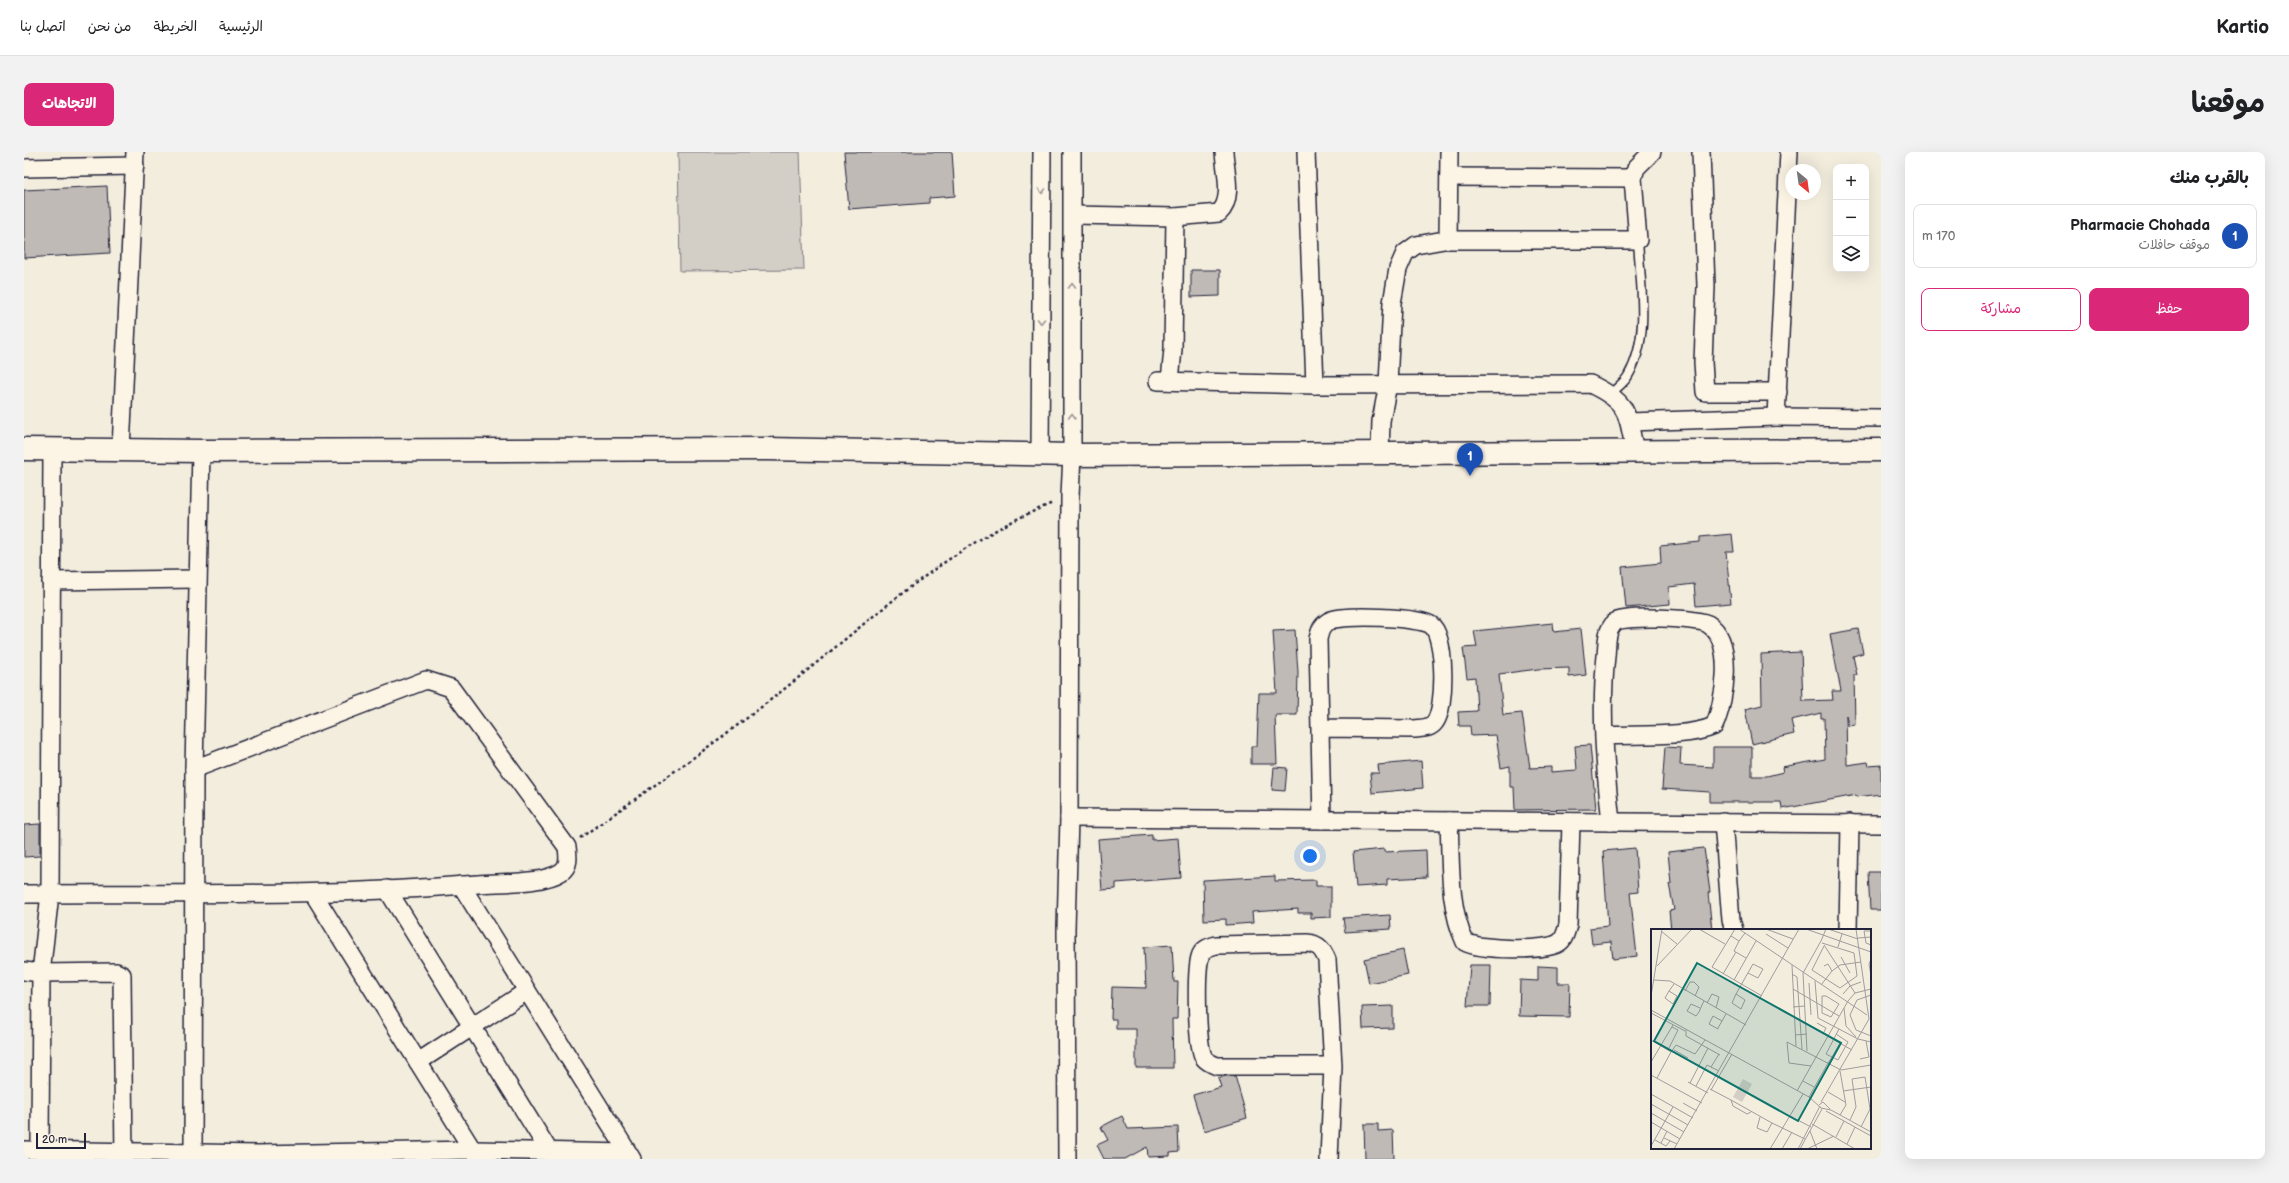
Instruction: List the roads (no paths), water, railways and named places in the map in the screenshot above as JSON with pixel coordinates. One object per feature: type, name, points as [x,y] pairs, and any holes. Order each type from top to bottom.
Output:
[{"type":"highway","points":[[24,449],[201,451],[768,449],[1072,455],[1881,450]]},
{"type":"street","points":[[1040,454],[1042,152]]},
{"type":"street","points":[[1067,1159],[1066,929],[1069,818],[1070,496],[1072,455],[1072,152]]},
{"type":"street","points":[[1073,216],[1212,215],[1224,208],[1227,193],[1224,152]]},
{"type":"street","points":[[1306,152],[1312,359],[1315,385]]},
{"type":"street","points":[[1448,240],[1449,152]]},
{"type":"street","points":[[1380,454],[1381,421],[1388,384],[1392,303],[1398,268],[1405,253],[1416,245],[1448,240],[1638,240],[1633,178],[1636,168],[1652,152]]},
{"type":"street","points":[[1701,152],[1706,286],[1703,362],[1706,392],[1778,392]]},
{"type":"street","points":[[1776,417],[1789,152]]},
{"type":"street","points":[[24,168],[135,159],[121,449]]},
{"type":"street","points":[[1449,177],[1633,178]]},
{"type":"street","points":[[1175,216],[1173,349],[1164,381],[1315,385],[1590,384],[1611,394],[1626,410],[1635,452]]},
{"type":"street","points":[[1629,422],[1776,417],[1881,418]]},
{"type":"street","points":[[52,450],[50,894],[41,973],[32,1150],[124,1155],[258,1157],[476,1154],[630,1156]]},
{"type":"street","points":[[193,1156],[195,893],[194,770],[201,451]]},
{"type":"street","points":[[51,582],[197,580]]},
{"type":"street","points":[[1322,728],[1415,729],[1428,728],[1434,724],[1441,703],[1443,673],[1436,632],[1431,624],[1417,620],[1348,616],[1330,621],[1321,626],[1318,639],[1322,728],[1322,820]]},
{"type":"street","points":[[1604,736],[1678,733],[1705,730],[1714,726],[1722,704],[1726,664],[1721,640],[1715,630],[1707,623],[1635,617],[1616,622],[1609,631],[1602,692],[1604,736],[1611,822]]},
{"type":"street","points":[[24,894],[314,894],[461,885],[549,878],[563,871],[569,860],[567,847],[451,688],[426,680],[194,770]]},
{"type":"street","points":[[1069,818],[1881,824]]},
{"type":"street","points":[[1449,821],[1451,873],[1456,922],[1465,942],[1486,948],[1554,945],[1564,937],[1568,925],[1571,822]]},
{"type":"street","points":[[1723,822],[1731,920],[1734,929]]},
{"type":"street","points":[[1848,929],[1850,823]]},
{"type":"street","points":[[461,885],[630,1156]]},
{"type":"street","points":[[387,889],[552,1155]]},
{"type":"street","points":[[314,894],[476,1154]]},
{"type":"street","points":[[1329,1159],[1333,1066],[1328,968],[1323,950],[1316,944],[1216,945],[1206,948],[1200,956],[1197,1004],[1201,1050],[1208,1062],[1217,1066],[1333,1066]]},
{"type":"street","points":[[24,971],[41,973],[116,972],[122,975],[124,1155]]},
{"type":"street","points":[[418,1062],[527,991]]},
{"type":"lane","points":[[1611,394],[1627,377],[1638,354],[1642,323],[1638,240]]},
{"type":"place","name":"Pharmacie Chohada","points":[[1470,476]]}]
